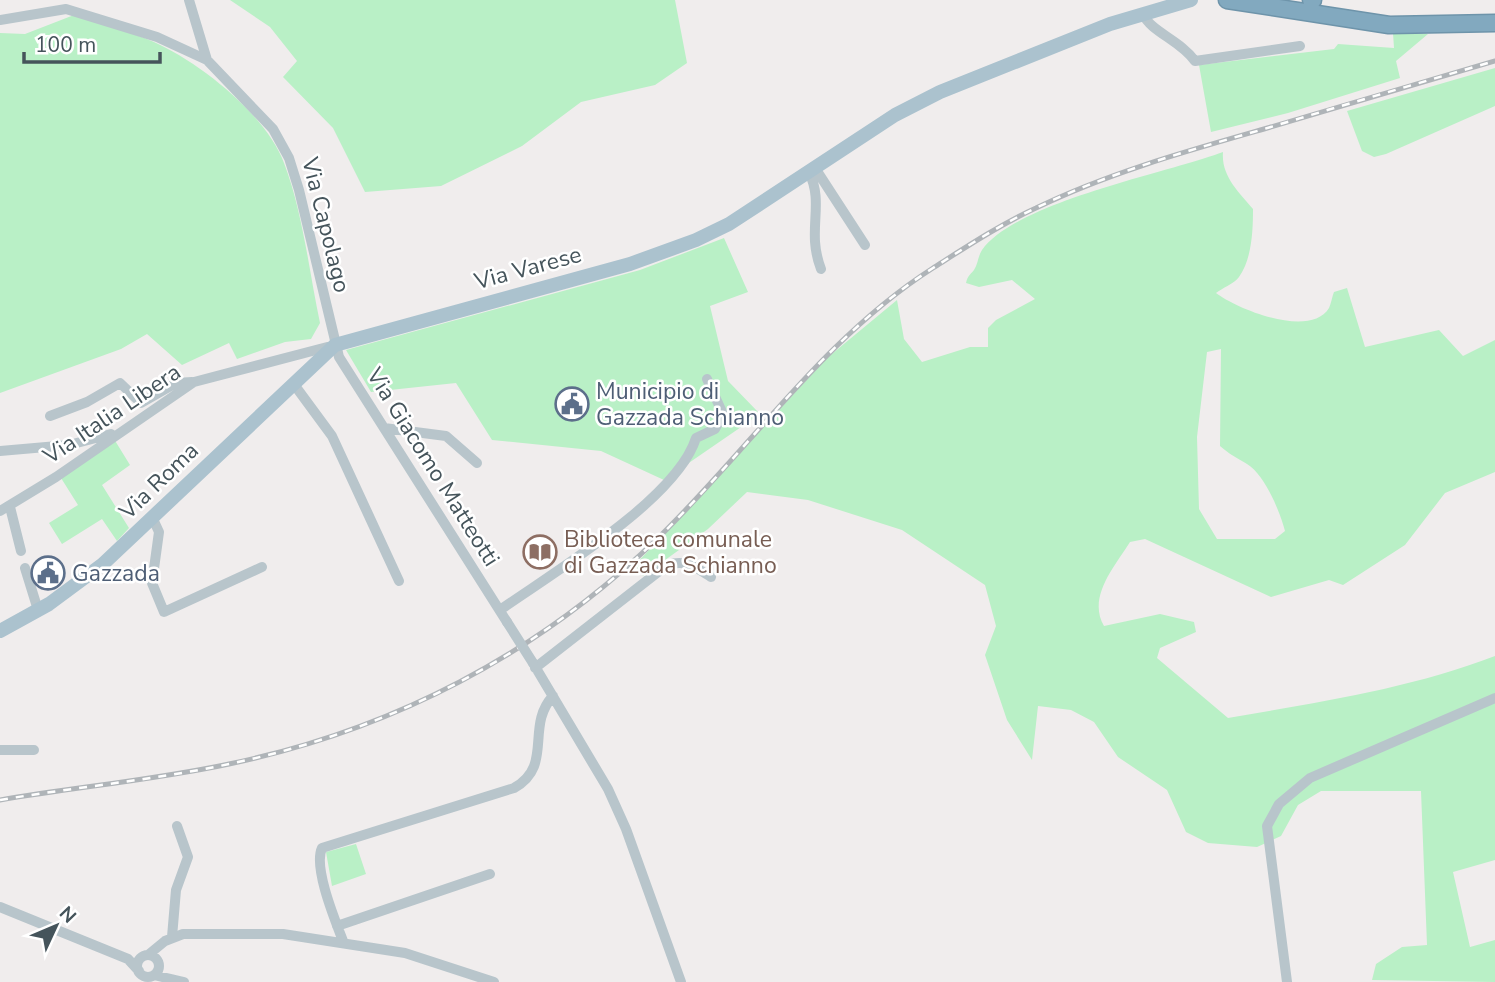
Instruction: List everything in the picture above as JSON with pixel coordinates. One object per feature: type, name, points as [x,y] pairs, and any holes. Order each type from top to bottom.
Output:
[{"type":"highway","points":[[1227,0],[1311,5],[1421,27],[1495,23]]},
{"type":"main road","name":"Via Varese","points":[[335,345],[630,264],[696,240],[729,223],[895,115],[940,92],[1052,46],[1191,0]]},
{"type":"main road","name":"Via Roma","points":[[0,631],[74,587],[153,519],[335,345]]},
{"type":"street","name":"Via Capolago","points":[[189,0],[207,60]]},
{"type":"street","name":"Via Capolago","points":[[0,20],[66,5],[157,37],[207,60],[273,129],[289,158],[335,345]]},
{"type":"street","points":[[1143,14],[1147,23],[1176,40],[1195,61],[1300,46]]},
{"type":"street","points":[[812,170],[865,245]]},
{"type":"street","points":[[812,170],[816,188],[812,236],[821,269]]},
{"type":"street","name":"Via Italia Libera","points":[[5,509],[194,382],[335,345]]},
{"type":"street","name":"Via Giacomo Matteotti","points":[[335,345],[339,357],[500,610],[608,789],[626,829],[681,982]]},
{"type":"street","points":[[500,610],[653,498],[682,468],[691,455],[696,438],[715,429],[723,414],[707,379]]},
{"type":"street","points":[[50,416],[87,402],[120,383],[141,403],[176,383],[194,382]]},
{"type":"street","points":[[293,383],[332,436],[398,581]]},
{"type":"street","points":[[384,428],[446,436],[477,463]]},
{"type":"street","points":[[0,452],[69,445],[117,433]]},
{"type":"street","points":[[5,509],[21,551]]},
{"type":"street","points":[[153,519],[159,532],[152,583],[164,612],[262,567]]},
{"type":"street","points":[[534,666],[667,565],[680,561],[711,577]]},
{"type":"street","points":[[25,568],[38,610]]},
{"type":"street","points":[[343,941],[318,856],[322,848],[526,782],[536,763],[542,708],[553,696]]},
{"type":"street","points":[[1287,982],[1267,826],[1279,804],[1310,778],[1495,698]]},
{"type":"street","points":[[0,750],[34,750]]},
{"type":"street","points":[[128,959],[144,976],[168,939],[176,890],[188,857],[177,826]]},
{"type":"street","points":[[337,926],[490,874]]},
{"type":"street","points":[[0,907],[128,959],[152,962],[170,977],[184,982]]},
{"type":"street","points":[[168,939],[183,934],[283,934],[343,941],[405,953],[494,982]]},
{"type":"street","points":[[139,971],[152,962]]},
{"type":"green space","points":[[230,0],[675,0],[687,63],[655,85],[581,102],[522,146],[441,186],[365,192],[333,128],[283,77],[297,61],[270,27]]},
{"type":"green space","points":[[74,15],[135,34],[172,51],[230,92],[263,127],[284,163],[301,222],[320,323],[311,339],[285,342],[237,359],[229,343],[182,365],[147,334],[121,349],[0,393],[0,33],[25,34]]},
{"type":"green space","points":[[1393,33],[1428,34],[1396,61],[1400,78],[1288,113],[1211,132],[1199,65],[1334,49],[1338,44],[1394,48]]},
{"type":"green space","points":[[1495,68],[1495,106],[1386,154],[1374,157],[1362,151],[1347,111]]},
{"type":"green space","points":[[1223,152],[1228,176],[1253,209],[1247,262],[1237,279],[1216,293],[1226,300],[1273,318],[1306,321],[1320,317],[1329,308],[1334,292],[1347,288],[1365,347],[1439,330],[1463,356],[1495,340],[1495,472],[1445,493],[1405,545],[1343,585],[1329,580],[1271,597],[1145,539],[1130,542],[1105,582],[1099,604],[1100,615],[1104,626],[1160,614],[1194,622],[1196,632],[1160,648],[1157,658],[1228,718],[1397,686],[1495,656],[1495,860],[1453,872],[1470,947],[1495,940],[1495,982],[1372,980],[1376,964],[1402,947],[1427,945],[1421,791],[1321,791],[1298,805],[1281,836],[1257,847],[1208,843],[1186,832],[1167,790],[1118,757],[1094,722],[1071,710],[1038,706],[1032,760],[1007,720],[985,655],[996,626],[985,585],[902,530],[808,500],[747,492],[708,529],[643,576],[635,565],[827,358],[897,300],[904,339],[922,362],[970,347],[988,347],[988,328],[996,320],[1035,299],[1012,280],[979,287],[966,283],[982,250],[1000,233],[1026,217],[1058,203]],"holes":[[[1221,349],[1220,446],[1254,469],[1266,485],[1285,531],[1275,539],[1217,539],[1199,509],[1197,437],[1207,352]]]},
{"type":"green space","points":[[724,238],[748,292],[710,306],[728,381],[760,414],[664,480],[601,451],[492,440],[456,383],[371,392],[346,350],[640,270]]},
{"type":"green space","points":[[114,439],[130,465],[102,485],[129,528],[117,541],[102,519],[62,544],[49,523],[78,505],[61,478]]},
{"type":"green space","points":[[356,844],[366,874],[332,886],[326,852]]},
{"type":"railway","points":[[0,800],[201,770],[289,749],[348,731],[460,682],[563,618],[611,580],[657,539],[821,361],[856,328],[893,296],[984,236],[1063,195],[1119,173],[1495,61]]},
{"type":"place","name":"Municipio di Gazzada Schianno","points":[[572,404]]},
{"type":"place","name":"Biblioteca comunale di Gazzada Schianno","points":[[540,552]]},
{"type":"place","name":"Gazzada","points":[[48,573]]}]
